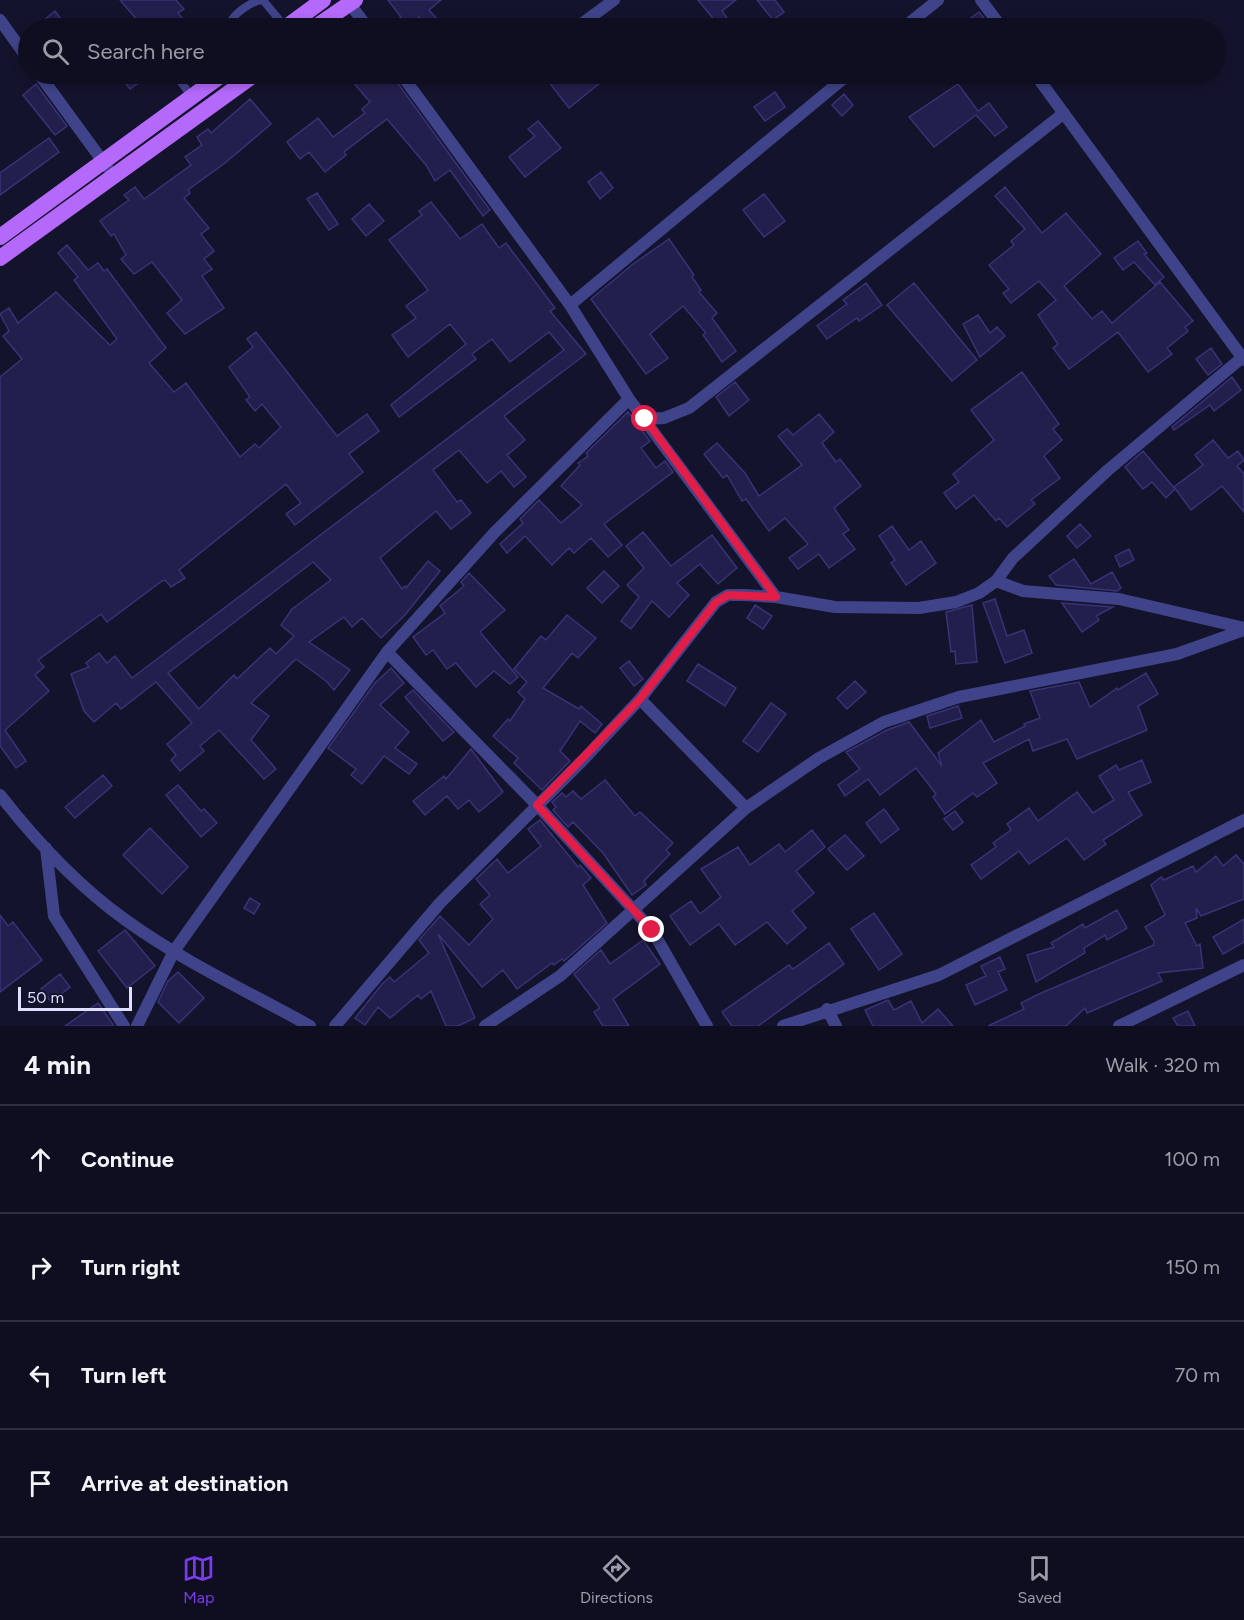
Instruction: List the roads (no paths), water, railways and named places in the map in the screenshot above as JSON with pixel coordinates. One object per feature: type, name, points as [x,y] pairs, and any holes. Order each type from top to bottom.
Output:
[{"type":"main road","points":[[299,18],[323,0]]},
{"type":"main road","points":[[329,18],[352,2]]},
{"type":"main road","points":[[0,237],[209,84]]},
{"type":"main road","points":[[0,258],[241,84]]},
{"type":"street","points":[[590,18],[614,0]]},
{"type":"street","points":[[916,18],[938,0]]},
{"type":"street","points":[[981,0],[994,18]]},
{"type":"street","points":[[352,2],[362,18]]},
{"type":"street","points":[[0,20],[18,45]]},
{"type":"street","points":[[46,84],[114,177]]},
{"type":"street","points":[[408,84],[570,305],[629,399],[776,597]]},
{"type":"street","points":[[570,305],[837,84]]},
{"type":"street","points":[[335,1026],[440,903],[640,699],[716,602],[728,595],[776,597],[835,607],[919,608],[956,602],[979,593],[996,581],[1013,558],[1092,485],[1243,358],[1042,84]]},
{"type":"street","points":[[645,419],[664,418],[689,408],[1064,113]]},
{"type":"street","points":[[137,1026],[174,951],[387,652],[495,532],[629,399]]},
{"type":"street","points":[[996,581],[1023,591],[1145,604],[1172,614],[1244,629]]},
{"type":"street","points":[[485,1026],[560,976],[746,808],[819,758],[884,722],[959,698],[1177,654],[1244,629]]},
{"type":"street","points":[[387,652],[537,805],[652,930],[706,1026]]},
{"type":"street","points":[[640,699],[746,808]]},
{"type":"street","points":[[0,795],[46,848],[89,891],[127,921],[174,951],[310,1026]]},
{"type":"street","points":[[783,1026],[827,1009],[939,975],[1244,820]]},
{"type":"street","points":[[46,848],[54,916],[124,1026]]},
{"type":"street","points":[[1119,1026],[1244,965]]},
{"type":"street","points":[[827,1009],[836,1026]]},
{"type":"lane","points":[[232,18],[255,1],[263,0],[277,18]]},
{"type":"lane","points":[[182,84],[192,97]]}]
